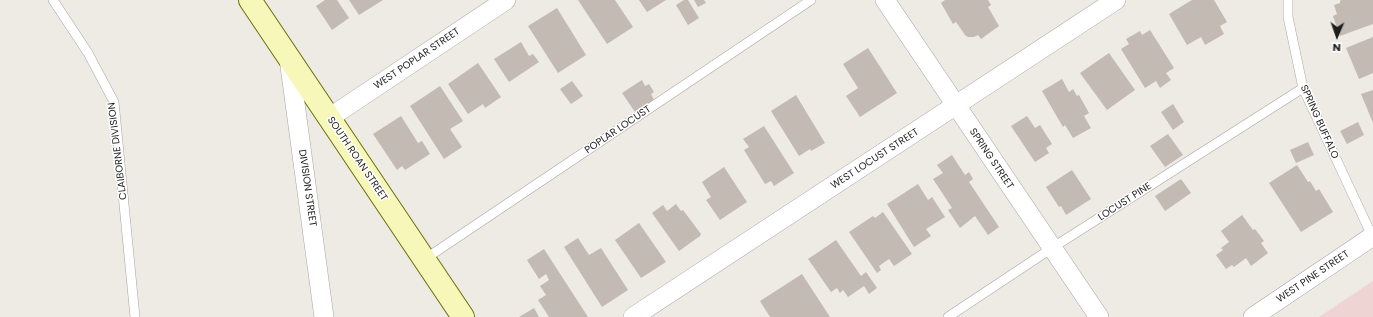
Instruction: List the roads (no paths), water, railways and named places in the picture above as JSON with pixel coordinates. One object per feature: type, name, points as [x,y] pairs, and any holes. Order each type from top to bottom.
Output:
[{"type":"main road","name":"SOUTH ROAN STREET","points":[[250,0],[463,317]]},
{"type":"street","name":"WEST POPLAR STREET","points":[[329,118],[506,0]]},
{"type":"street","name":"SPRING STREET","points":[[885,0],[955,106],[1099,317]]},
{"type":"street","name":"WEST LOCUST STREET","points":[[633,317],[1116,0]]},
{"type":"street","name":"DIVISION STREET","points":[[289,59],[324,317]]},
{"type":"street","name":"WEST PINE STREET","points":[[1253,317],[1373,237]]},
{"type":"lane","name":"CLAIBORNE DIVISION","points":[[53,0],[88,53],[114,102],[135,317]]},
{"type":"lane","name":"POPLAR LOCUST","points":[[425,259],[810,0]]},
{"type":"lane","name":"SPRING BUFFALO","points":[[1288,0],[1288,17],[1303,88],[1373,237]]},
{"type":"lane","name":"LOCUST PINE","points":[[948,317],[1052,248],[1303,88]]}]
